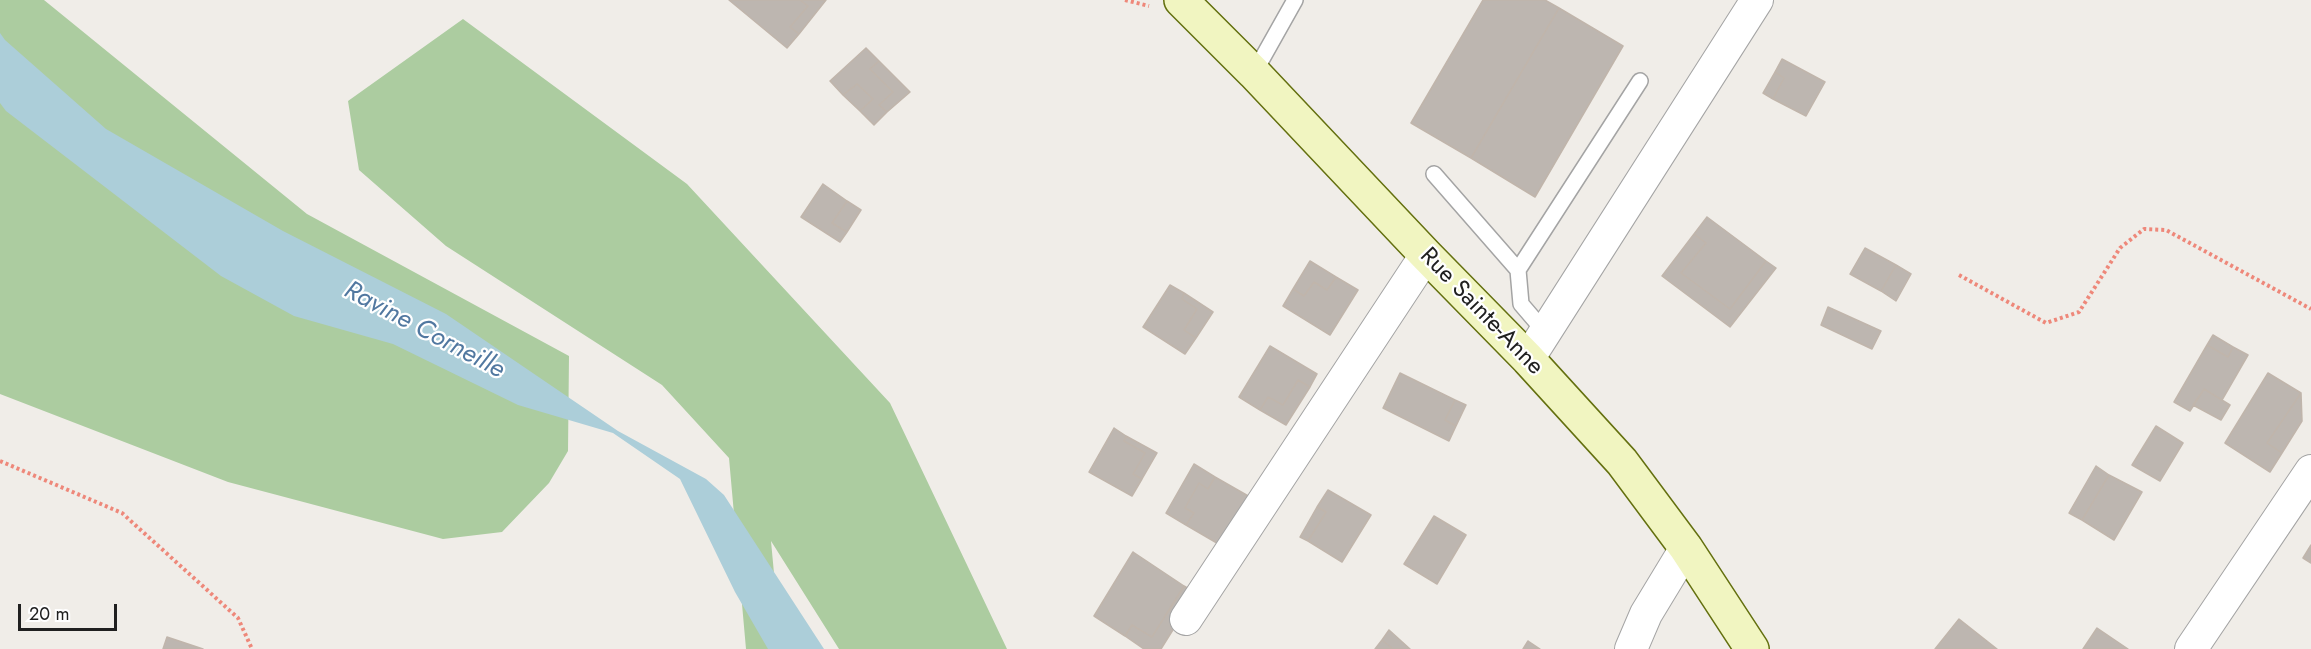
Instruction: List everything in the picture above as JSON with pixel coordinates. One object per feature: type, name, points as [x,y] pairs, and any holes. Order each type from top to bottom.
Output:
[{"type":"main road","name":"Rue Sainte-Anne","points":[[1180,0],[1254,73],[1528,359],[1622,462],[1686,548],[1752,649]]},
{"type":"street","points":[[1528,359],[1757,0]]},
{"type":"street","points":[[1186,619],[1426,255]]},
{"type":"street","points":[[2196,648],[2311,471]]},
{"type":"street","points":[[1631,649],[1646,614],[1686,548]]},
{"type":"lane","points":[[1254,73],[1295,0]]},
{"type":"lane","points":[[1518,270],[1640,81]]},
{"type":"lane","points":[[1434,174],[1518,270],[1521,304],[1545,332]]},
{"type":"path","points":[[1959,275],[2046,323],[2079,312],[2120,248],[2144,229],[2166,230],[2311,309]]},
{"type":"path","points":[[0,460],[122,513],[238,618],[252,649]]},
{"type":"green space","points":[[0,0],[44,0],[307,214],[569,356],[568,451],[549,483],[502,532],[443,539],[228,482],[0,394]]},
{"type":"green space","points":[[463,19],[687,184],[890,403],[1007,649],[839,649],[771,541],[781,649],[746,649],[729,458],[662,385],[446,246],[359,170],[348,101]]},
{"type":"water","name":"Ravine Corneille","points":[[0,33],[5,40],[106,129],[283,231],[446,314],[618,431],[706,479],[724,495],[824,649],[768,649],[735,592],[680,479],[613,433],[518,405],[393,344],[294,316],[221,276],[6,111],[0,103]]},
{"type":"building","points":[[729,0],[800,0],[808,6],[790,27],[799,34],[787,48]]},
{"type":"building","points":[[800,0],[826,0],[799,34],[790,27],[808,6]]},
{"type":"building","points":[[1483,0],[1545,0],[1559,8],[1471,158],[1411,123]]},
{"type":"building","points":[[1559,8],[1623,46],[1535,197],[1471,158]]},
{"type":"building","points":[[866,48],[879,61],[870,69],[893,92],[879,105],[887,112],[874,125],[860,111],[873,99],[857,84],[843,95],[830,81]]},
{"type":"building","points":[[1782,59],[1825,82],[1806,116],[1773,99],[1784,78],[1775,72]]},
{"type":"building","points":[[879,61],[910,92],[887,112],[879,105],[893,92],[870,69]]},
{"type":"building","points":[[1775,72],[1784,78],[1773,99],[1763,93]]},
{"type":"building","points":[[857,84],[873,99],[860,111],[843,95]]},
{"type":"building","points":[[823,184],[847,201],[832,223],[847,232],[840,242],[801,217]]},
{"type":"building","points":[[847,201],[861,210],[847,232],[832,223]]},
{"type":"building","points":[[1707,217],[1766,261],[1730,309],[1681,273],[1706,243],[1694,234]]},
{"type":"building","points":[[1694,234],[1706,243],[1681,273],[1730,309],[1766,261],[1776,268],[1730,327],[1662,276]]},
{"type":"building","points":[[1865,248],[1896,265],[1881,291],[1850,274]]},
{"type":"building","points":[[1310,261],[1336,277],[1327,290],[1314,282],[1304,296],[1293,289]]},
{"type":"building","points":[[1896,265],[1911,274],[1896,301],[1881,291]]},
{"type":"building","points":[[1336,277],[1358,290],[1330,335],[1283,306],[1293,289],[1304,296],[1314,282],[1327,290]]},
{"type":"building","points":[[1170,285],[1184,293],[1182,299],[1197,309],[1184,330],[1196,338],[1185,354],[1143,327]]},
{"type":"building","points":[[1184,293],[1213,312],[1196,338],[1184,330],[1197,309],[1182,299]]},
{"type":"building","points":[[1828,307],[1881,331],[1872,349],[1821,325]]},
{"type":"building","points":[[2213,335],[2233,347],[2228,357],[2207,345]]},
{"type":"building","points":[[2207,345],[2228,357],[2233,347],[2248,355],[2222,400],[2204,389],[2190,411],[2174,402]]},
{"type":"building","points":[[1270,346],[1317,374],[1310,387],[1298,380],[1283,405],[1268,397],[1260,410],[1239,397]]},
{"type":"building","points":[[1400,373],[1455,400],[1445,420],[1456,426],[1449,441],[1383,408]]},
{"type":"building","points":[[2268,373],[2301,393],[2267,443],[2282,453],[2270,472],[2225,443]]},
{"type":"building","points":[[1298,380],[1310,387],[1286,425],[1260,410],[1268,397],[1283,405]]},
{"type":"building","points":[[2204,389],[2230,405],[2221,420],[2193,405]]},
{"type":"building","points":[[2301,393],[2302,421],[2282,453],[2267,443]]},
{"type":"building","points":[[1455,400],[1466,405],[1456,426],[1445,420]]},
{"type":"building","points":[[2156,426],[2183,443],[2160,481],[2132,465]]},
{"type":"building","points":[[1114,428],[1126,436],[1124,441],[1145,453],[1133,474],[1142,479],[1132,496],[1089,472]]},
{"type":"building","points":[[1126,436],[1157,453],[1142,479],[1133,474],[1145,453],[1124,441]]},
{"type":"building","points":[[1194,464],[1215,477],[1208,489],[1199,483],[1185,508],[1194,513],[1186,525],[1166,513]]},
{"type":"building","points":[[2096,466],[2109,475],[2082,520],[2069,513]]},
{"type":"building","points":[[2109,475],[2142,492],[2114,540],[2082,520]]},
{"type":"building","points":[[1215,477],[1250,497],[1222,546],[1186,525],[1194,513],[1185,508],[1199,483],[1208,489]]},
{"type":"building","points":[[1328,490],[1371,515],[1342,562],[1308,541],[1326,512],[1317,507]]},
{"type":"building","points":[[1317,507],[1326,512],[1308,541],[1300,537]]},
{"type":"building","points":[[1434,516],[1466,535],[1437,584],[1404,564]]},
{"type":"building","points":[[2311,545],[2311,563],[2303,558]]},
{"type":"building","points":[[1133,552],[1184,586],[1152,637],[1132,625],[1125,636],[1094,616]]},
{"type":"building","points":[[1184,586],[1196,593],[1161,649],[1144,649],[1125,636],[1132,625],[1152,637]]},
{"type":"building","points":[[1959,619],[1997,649],[1935,649]]},
{"type":"building","points":[[2097,628],[2128,649],[2083,649]]},
{"type":"building","points":[[1389,630],[1410,649],[1393,649],[1382,640]]},
{"type":"building","points":[[167,637],[203,649],[163,649]]},
{"type":"building","points":[[1382,640],[1393,649],[1375,649]]},
{"type":"building","points":[[1528,641],[1540,649],[1523,649]]}]
